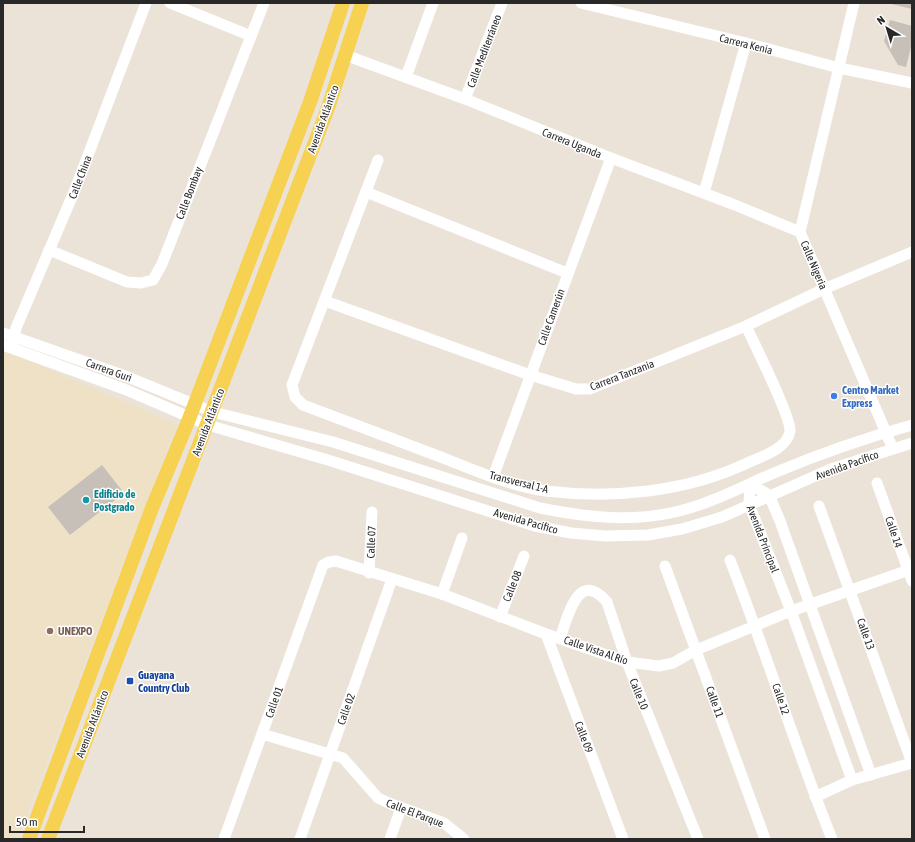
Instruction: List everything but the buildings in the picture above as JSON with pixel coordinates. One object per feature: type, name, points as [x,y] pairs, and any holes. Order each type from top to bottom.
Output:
[{"type":"main road","name":"Avenida Atlántico","points":[[29,839],[152,508],[190,419],[310,102],[343,3]]},
{"type":"main road","name":"Avenida Atlántico","points":[[48,839],[153,560],[208,425],[328,108],[362,3]]},
{"type":"street","name":"Calle China","points":[[7,347],[14,337],[16,328],[74,192],[146,3]]},
{"type":"street","points":[[170,3],[251,36]]},
{"type":"street","name":"Calle Bombay","points":[[49,250],[127,282],[141,283],[153,280],[162,264],[264,3]]},
{"type":"street","points":[[406,77],[433,3]]},
{"type":"street","name":"Calle Mediterráneo","points":[[465,99],[502,3]]},
{"type":"street","name":"Carrera Kenia","points":[[581,3],[611,7],[839,68],[912,83]]},
{"type":"street","name":"Calle Nigeria","points":[[854,3],[800,232],[893,449]]},
{"type":"street","points":[[704,193],[746,43]]},
{"type":"street","name":"Carrera Uganda","points":[[345,55],[465,99],[800,232]]},
{"type":"street","name":"Calle Camerún","points":[[493,477],[567,273],[611,158]]},
{"type":"street","points":[[325,300],[378,160]]},
{"type":"street","points":[[366,192],[567,273]]},
{"type":"street","name":"Carrera Tanzania","points":[[325,300],[530,375],[576,389],[590,389],[746,326],[824,289],[912,252]]},
{"type":"street","name":"Transversal 1-A","points":[[325,300],[292,385],[294,397],[303,406],[493,477],[545,490],[601,493],[657,490],[727,472],[777,449],[790,431],[786,414],[746,326]]},
{"type":"street","name":"Carrera Guri","points":[[3,333],[128,377],[213,412]]},
{"type":"street","name":"Carrera Guri","points":[[7,347],[124,389],[190,419],[208,425]]},
{"type":"street","name":"Avenida Pacífico","points":[[213,412],[333,442],[540,508],[574,515],[606,518],[646,517],[678,512],[716,500],[825,452],[912,425]]},
{"type":"street","name":"Avenida Pacífico","points":[[208,425],[375,475],[535,526],[571,533],[598,536],[648,535],[682,529],[722,517],[831,469],[912,443]]},
{"type":"street","points":[[375,475],[376,456]]},
{"type":"street","name":"Calle 14","points":[[877,482],[910,569],[912,581]]},
{"type":"street","name":"Avenida Principal","points":[[852,780],[791,611],[749,504],[750,484],[769,495],[811,605],[871,775]]},
{"type":"street","name":"Calle 13","points":[[819,506],[912,763]]},
{"type":"street","name":"Calle 07","points":[[369,573],[372,512]]},
{"type":"street","points":[[442,594],[462,538]]},
{"type":"street","name":"Calle 08","points":[[500,617],[524,556]]},
{"type":"street","name":"Calle 12","points":[[730,560],[756,627],[815,797],[832,839]]},
{"type":"street","name":"Calle Vista Al Río","points":[[323,566],[330,562],[336,561],[369,573],[442,594],[546,634],[626,662],[659,666],[673,663],[696,650],[756,627],[791,611],[910,569]]},
{"type":"street","name":"Calle 01","points":[[224,839],[323,566]]},
{"type":"street","name":"Calle 11","points":[[665,566],[765,839]]},
{"type":"street","name":"Calle 02","points":[[300,839],[392,579]]},
{"type":"street","name":"Calle 10","points":[[560,638],[575,598],[581,592],[591,590],[601,595],[607,602],[626,662],[698,839]]},
{"type":"street","name":"Calle 09","points":[[546,634],[623,839]]},
{"type":"street","name":"Calle El Parque","points":[[262,734],[330,756],[343,758],[378,798],[401,808],[444,823],[464,839]]},
{"type":"street","points":[[815,797],[852,780],[912,763]]},
{"type":"street","points":[[390,839],[401,808]]},
{"type":"shaded area","name":"UNEXPO","points":[[3,350],[177,424],[17,839],[3,839]]},
{"type":"place","name":"Centro Market Express","points":[[834,396]]},
{"type":"place","name":"Edificio de Postgrado","points":[[86,500]]},
{"type":"place","name":"UNEXPO","points":[[50,631]]},
{"type":"place","name":"Guayana Country Club","points":[[130,681]]}]
